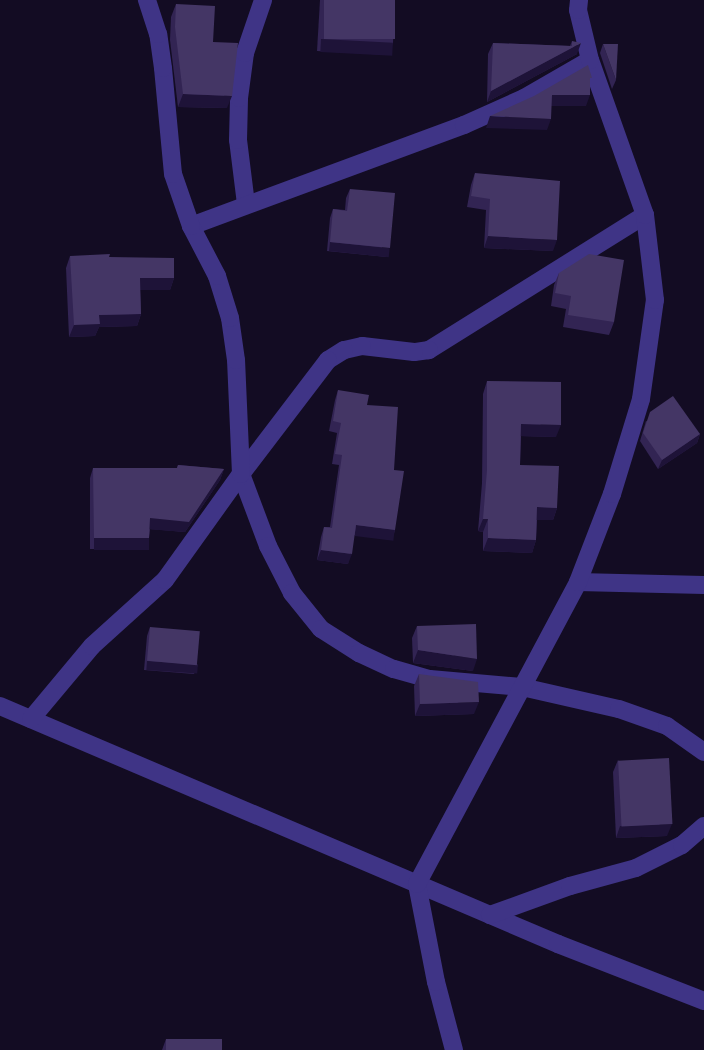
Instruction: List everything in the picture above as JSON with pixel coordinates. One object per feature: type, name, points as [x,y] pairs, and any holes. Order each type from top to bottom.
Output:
[{"type":"street","points":[[147,0],[162,57],[173,174],[191,226],[217,276],[230,318],[236,360],[241,474],[268,547],[292,593],[321,628],[359,653],[394,669],[430,679],[522,687],[619,709],[667,726],[704,752]]},
{"type":"street","points":[[246,204],[238,140],[239,98],[246,53],[263,0]]},
{"type":"street","points":[[454,1050],[436,982],[417,884],[578,582],[612,494],[641,399],[654,300],[645,215],[590,60],[578,10],[579,0]]},
{"type":"street","points":[[191,226],[464,125],[524,98],[590,60]]},
{"type":"street","points":[[31,719],[92,646],[165,580],[190,550],[241,474],[328,360],[344,350],[362,346],[414,352],[429,350],[645,215]]},
{"type":"street","points":[[578,582],[704,585]]},
{"type":"street","points":[[0,706],[490,915],[704,1001]]},
{"type":"street","points":[[490,915],[570,887],[636,868],[681,845],[704,826]]},
{"type":"building","points":[[324,0],[395,0],[395,39],[324,39]]},
{"type":"building","points":[[176,4],[215,6],[213,42],[238,43],[232,96],[183,94],[175,27]]},
{"type":"building","points":[[572,41],[581,43],[491,91],[493,43],[572,46]]},
{"type":"building","points":[[603,44],[618,44],[616,80]]},
{"type":"building","points":[[588,65],[592,78],[590,95],[552,95],[551,119],[490,116],[534,96]]},
{"type":"building","points":[[475,173],[560,181],[557,240],[488,236],[490,199],[471,196]]},
{"type":"building","points":[[350,189],[395,193],[390,248],[330,242],[333,209],[347,211]]},
{"type":"building","points":[[110,254],[109,257],[174,258],[174,278],[140,278],[141,314],[99,315],[100,324],[74,325],[70,256]]},
{"type":"building","points":[[589,254],[624,260],[614,322],[568,315],[571,296],[555,293],[559,273]]},
{"type":"building","points":[[487,381],[561,382],[561,425],[521,424],[520,465],[559,466],[557,508],[537,507],[536,540],[488,538],[488,519],[483,519],[487,470]]},
{"type":"building","points":[[338,390],[369,395],[367,405],[398,407],[394,470],[404,471],[395,530],[356,525],[352,554],[321,550],[324,527],[332,528],[342,455],[335,454],[341,423],[333,421]]},
{"type":"building","points":[[673,396],[700,434],[662,460],[643,433],[650,412]]},
{"type":"building","points":[[178,465],[224,469],[189,522],[150,518],[149,538],[94,538],[93,468],[177,468]]},
{"type":"building","points":[[476,624],[477,659],[418,650],[417,626]]},
{"type":"building","points":[[150,627],[200,631],[197,665],[147,661]]},
{"type":"building","points":[[419,674],[478,682],[479,702],[420,704]]},
{"type":"building","points":[[669,758],[672,824],[622,827],[618,761]]},
{"type":"building","points":[[166,1039],[222,1039],[222,1050],[166,1050]]}]
